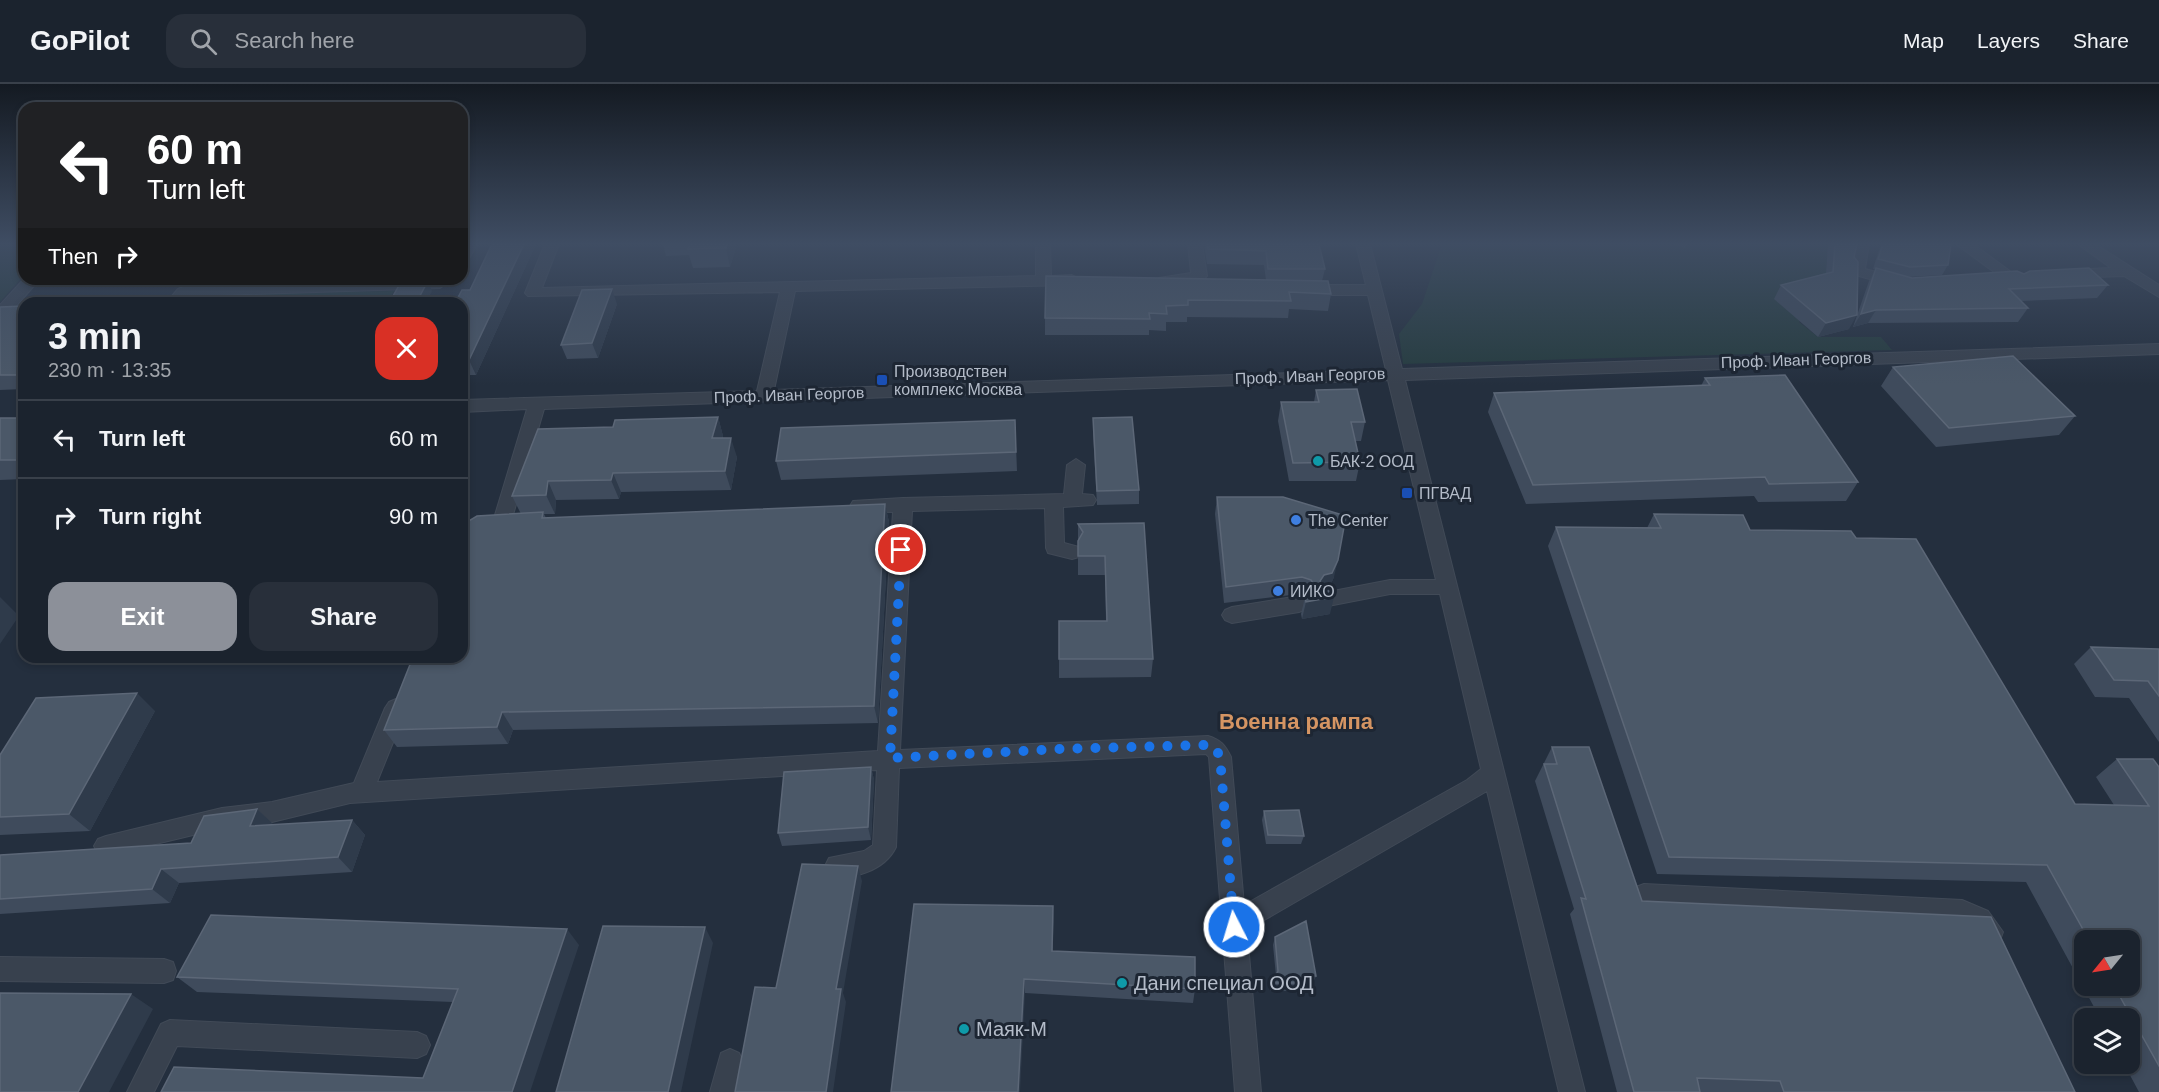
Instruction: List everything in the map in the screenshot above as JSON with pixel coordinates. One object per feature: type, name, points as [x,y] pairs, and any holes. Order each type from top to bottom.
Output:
[{"type":"street","points":[[1,312],[21,291]]},
{"type":"street","points":[[179,297],[183,292],[210,291]]},
{"type":"street","points":[[534,291],[533,293],[658,291]]},
{"type":"street","points":[[764,396],[788,291]]},
{"type":"street","points":[[1374,291],[1445,587],[1572,1092]]},
{"type":"street","points":[[1,312],[18,312]]},
{"type":"street","name":"Проф. Иван Георгов","points":[[468,406],[2159,349]]},
{"type":"street","points":[[501,525],[537,403]]},
{"type":"street","points":[[1072,552],[1055,548],[1071,500],[1076,465]]},
{"type":"street","points":[[844,507],[1071,500]]},
{"type":"street","points":[[837,866],[873,860],[881,855],[884,847],[903,504]]},
{"type":"street","points":[[482,526],[525,524]]},
{"type":"street","points":[[1328,599],[1390,588],[1445,587]]},
{"type":"street","points":[[1232,615],[1299,604]]},
{"type":"street","points":[[362,792],[405,688]]},
{"type":"street","points":[[106,846],[222,818],[272,812],[322,799],[362,792],[890,758],[1061,749],[1208,745],[1216,749],[1220,757],[1248,1092]]},
{"type":"street","points":[[1234,927],[1250,915],[1475,788],[1492,774]]},
{"type":"street","points":[[1644,895],[1962,911],[1979,919],[2001,954]]},
{"type":"street","points":[[0,969],[164,971]]},
{"type":"street","points":[[140,1092],[170,1033],[417,1045]]},
{"type":"street","points":[[723,1092],[730,1062]]},
{"type":"green space","points":[[0,291],[10,291],[0,302]]},
{"type":"green space","points":[[394,291],[390,297],[196,297],[197,295]]},
{"type":"green space","points":[[1426,291],[1824,291],[1799,322],[1818,337],[1881,337],[1892,350],[1403,364],[1399,334],[1422,304]]},
{"type":"building","points":[[396,291],[423,291],[419,297],[392,297]]},
{"type":"building","points":[[461,291],[502,291],[469,360],[468,297],[458,297]]},
{"type":"building","points":[[582,291],[611,291],[592,343],[561,345]]},
{"type":"building","points":[[1046,291],[1330,291],[1331,294],[1289,292],[1291,301],[1188,300],[1188,305],[1166,306],[1167,314],[1149,313],[1150,319],[1045,318]]},
{"type":"building","points":[[1788,291],[1857,291],[1857,315],[1826,323]]},
{"type":"building","points":[[1868,291],[2011,291],[2028,308],[1876,310],[1861,314]]},
{"type":"building","points":[[18,306],[18,375],[0,375],[0,307]]},
{"type":"building","points":[[2013,356],[2075,416],[1949,428],[1893,367]]},
{"type":"building","points":[[1785,375],[1858,482],[1769,484],[1765,477],[1533,485],[1494,393],[1710,385],[1705,378]]},
{"type":"building","name":"БАК-2 ООД","points":[[1357,389],[1365,422],[1351,422],[1360,462],[1293,463],[1281,402],[1319,402],[1316,390]]},
{"type":"building","points":[[718,417],[712,438],[731,438],[725,471],[613,473],[611,480],[548,481],[546,495],[512,496],[538,429],[613,427],[615,420]]},
{"type":"building","points":[[1132,417],[1139,490],[1097,491],[1093,418]]},
{"type":"building","points":[[0,418],[18,418],[18,460],[0,460]]},
{"type":"building","points":[[1015,420],[1016,452],[776,461],[781,428]]},
{"type":"building","points":[[1217,497],[1283,497],[1346,516],[1338,560],[1332,573],[1324,575],[1320,581],[1324,590],[1333,592],[1334,597],[1306,602],[1305,597],[1312,594],[1315,586],[1311,580],[1302,577],[1226,587]]},
{"type":"building","points":[[885,504],[874,706],[502,712],[497,727],[384,730],[411,663],[468,663],[468,521],[477,516],[543,512],[542,518]]},
{"type":"building","points":[[1654,514],[1743,515],[1750,530],[1851,531],[1856,538],[1916,539],[2075,804],[2149,806],[2117,759],[2153,759],[2159,767],[2159,1066],[2140,1032],[2140,1008],[2126,1008],[2120,996],[2140,996],[2140,930],[2083,930],[2047,865],[1669,857],[1556,527],[1661,528]]},
{"type":"building","points":[[1144,523],[1153,659],[1059,659],[1059,621],[1107,621],[1105,556],[1078,556],[1078,541],[1083,532],[1078,524]]},
{"type":"building","points":[[2091,647],[2159,649],[2159,696],[2148,681],[2114,680]]},
{"type":"building","points":[[137,693],[69,814],[0,817],[0,755],[36,698]]},
{"type":"building","points":[[1552,747],[1589,747],[1642,901],[1991,917],[2075,1092],[1784,1092],[1780,1081],[1697,1078],[1700,1092],[1634,1092],[1581,898],[1586,899],[1544,764],[1557,764]]},
{"type":"building","points":[[871,767],[868,827],[778,833],[784,772]]},
{"type":"building","points":[[257,809],[250,826],[352,820],[338,857],[161,869],[152,889],[0,899],[0,855],[191,843],[204,816]]},
{"type":"building","points":[[1299,810],[1304,836],[1268,835],[1264,811]]},
{"type":"building","points":[[802,864],[858,866],[836,989],[841,989],[826,1092],[735,1092],[755,987],[776,988]]},
{"type":"building","points":[[914,904],[1053,906],[1052,951],[1195,957],[1195,989],[1024,979],[1018,1092],[891,1092]]},
{"type":"building","points":[[211,915],[567,929],[512,1092],[161,1092],[174,1067],[423,1078],[458,989],[177,977]]},
{"type":"building","points":[[1306,921],[1316,976],[1308,976],[1304,983],[1273,983],[1278,971],[1275,937]]},
{"type":"building","points":[[603,926],[705,927],[668,1092],[556,1092]]},
{"type":"building","points":[[0,993],[131,994],[78,1092],[0,1092]]},
{"type":"place","name":"Производствен комплекс Москва","points":[[882,380]]},
{"type":"place","name":"БАК-2 ООД","points":[[1318,461]]},
{"type":"place","name":"ПГВАД","points":[[1407,493]]},
{"type":"place","name":"The Center","points":[[1296,520]]},
{"type":"place","name":"ИИКО","points":[[1278,591]]},
{"type":"place","name":"Дани специал ООД","points":[[1122,983]]},
{"type":"place","name":"Маяк-М","points":[[964,1029]]},
{"type":"district","name":"Военна рампа","points":[[1296,721]]},
{"type":"route","points":[[901,550],[890,758],[1061,749],[1208,745],[1216,749],[1220,757],[1234,927]]}]
